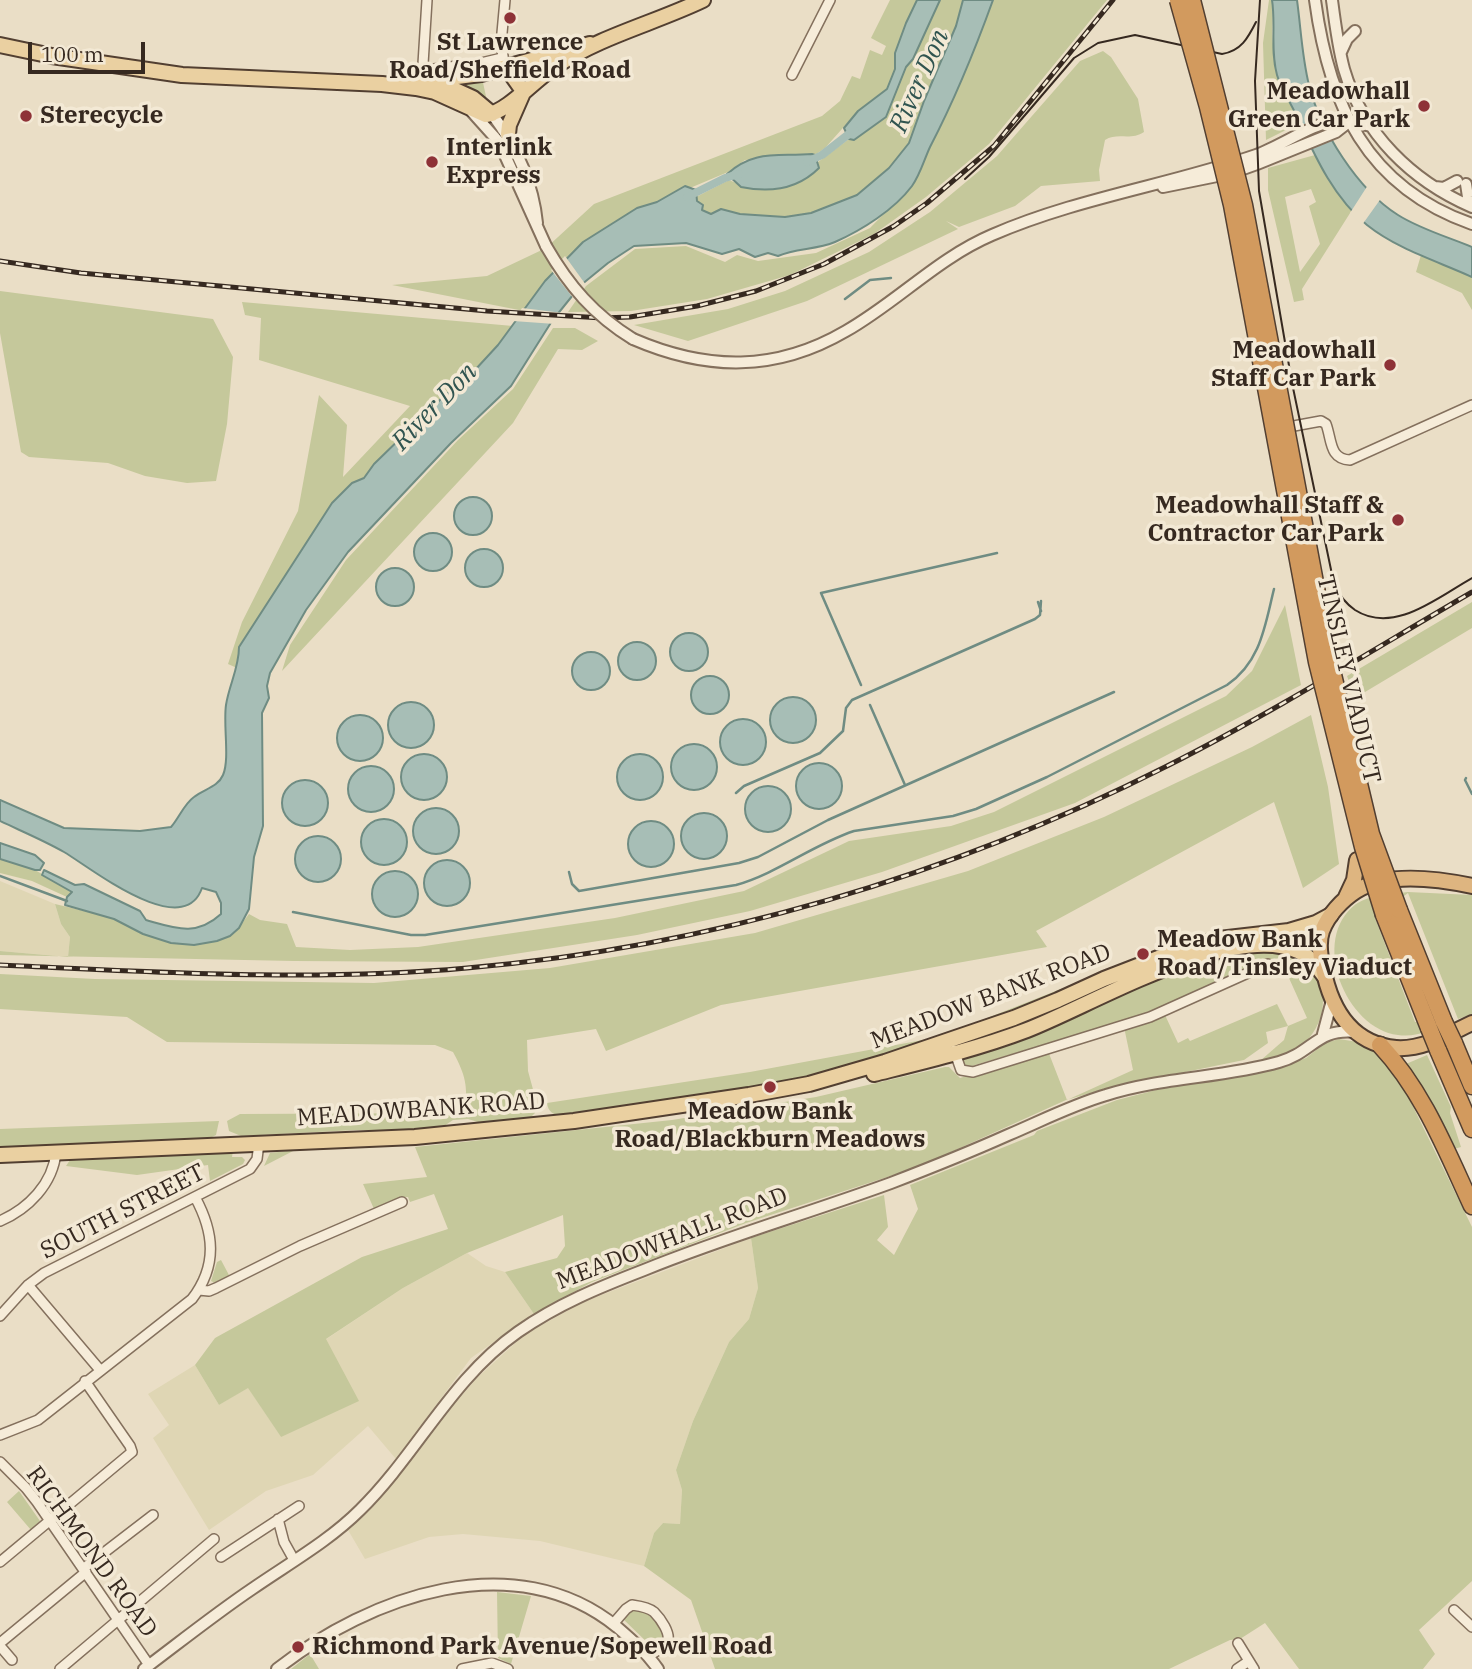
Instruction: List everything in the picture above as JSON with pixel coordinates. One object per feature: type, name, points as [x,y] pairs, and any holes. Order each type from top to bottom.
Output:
[{"type":"highway","name":"TINSLEY VIADUCT","points":[[1178,0],[1208,107],[1231,205],[1317,662],[1363,847],[1391,913]]},
{"type":"highway","name":"TINSLEY VIADUCT","points":[[1192,0],[1244,205],[1330,662],[1391,913]]},
{"type":"highway","points":[[1346,898],[1354,880],[1357,860]]},
{"type":"highway","points":[[1387,860],[1394,870],[1408,879]]},
{"type":"highway","points":[[1469,884],[1408,879],[1359,889],[1346,898],[1331,915],[1322,932],[1320,946],[1332,1000],[1345,1023],[1355,1032],[1380,1045],[1399,1048],[1426,1044],[1469,1027]]},
{"type":"highway","points":[[1391,913],[1472,1086]]},
{"type":"highway","points":[[1391,913],[1429,1028],[1472,1129]]},
{"type":"highway","points":[[1380,1045],[1415,1090],[1472,1206]]},
{"type":"main road","points":[[431,80],[470,110],[480,114],[492,114],[559,64],[598,42],[704,0]]},
{"type":"main road","points":[[0,45],[52,56],[190,75],[382,84],[481,74],[504,62],[598,42]]},
{"type":"main road","points":[[504,62],[523,91]]},
{"type":"main road","points":[[431,80],[473,98],[492,114]]},
{"type":"main road","points":[[508,134],[523,91]]},
{"type":"main road","name":"MEADOW BANK ROAD","points":[[841,1076],[872,1074],[955,1054],[1031,1028],[1107,985],[1184,948],[1219,939],[1285,932],[1316,923],[1331,915]]},
{"type":"main road","name":"MEADOW BANK ROAD","points":[[841,1076],[1014,1018],[1058,1000],[1210,953],[1255,946],[1280,946],[1298,951],[1311,959],[1325,977]]},
{"type":"main road","name":"MEADOWBANK ROAD","points":[[0,1155],[415,1137],[563,1122],[749,1095],[841,1076]]},
{"type":"street","points":[[427,0],[431,80]]},
{"type":"street","points":[[504,62],[501,44],[505,0]]},
{"type":"street","points":[[792,75],[830,0]]},
{"type":"street","points":[[1332,0],[1341,53],[1353,91],[1371,126],[1402,163],[1432,187],[1454,199],[1472,204]]},
{"type":"street","points":[[1316,6],[1335,26]]},
{"type":"street","points":[[1316,6],[1326,57],[1340,103],[1362,141],[1385,171],[1405,188],[1430,205],[1472,222]]},
{"type":"street","points":[[1326,57],[1327,37],[1335,26]]},
{"type":"street","points":[[1341,53],[1347,39],[1355,31]]},
{"type":"street","points":[[1350,121],[1353,91]]},
{"type":"street","points":[[1331,128],[1340,103]]},
{"type":"street","points":[[470,110],[491,132],[511,167],[529,213],[546,246],[568,281],[595,312],[633,339],[661,351],[716,363],[748,363],[779,358],[814,347],[847,331],[937,267],[990,236],[1041,215],[1257,155],[1350,121],[1371,126]]},
{"type":"street","points":[[492,114],[508,134],[527,180],[536,210],[537,226]]},
{"type":"street","points":[[1331,128],[1362,141]]},
{"type":"street","points":[[1385,171],[1402,163]]},
{"type":"street","points":[[1432,187],[1444,188],[1462,182],[1472,204]]},
{"type":"street","points":[[1430,205],[1439,206],[1454,199]]},
{"type":"street","points":[[1454,199],[1460,212],[1472,222]]},
{"type":"street","points":[[1274,430],[1321,421],[1326,424],[1332,450],[1338,457],[1350,460],[1472,405]]},
{"type":"street","points":[[951,1038],[961,1070],[973,1072],[1150,1017],[1268,964]]},
{"type":"street","points":[[1332,1000],[1324,1034],[1355,1032]]},
{"type":"street","name":"MEADOWHALL ROAD","points":[[147,1667],[220,1610],[343,1526],[372,1498],[455,1390],[486,1357],[519,1331],[564,1303],[742,1232],[890,1183],[1106,1094],[1284,1061],[1298,1055],[1324,1034]]},
{"type":"street","name":"SOUTH STREET","points":[[0,1317],[28,1285],[44,1273],[250,1169],[257,1159],[259,1143]]},
{"type":"street","points":[[0,1221],[28,1204],[41,1190],[52,1172],[56,1152]]},
{"type":"street","points":[[0,1435],[38,1420],[184,1306],[199,1290],[208,1265],[211,1238],[205,1216],[195,1197]]},
{"type":"street","points":[[199,1290],[216,1289],[300,1246],[402,1202]]},
{"type":"street","points":[[28,1285],[100,1370]]},
{"type":"street","points":[[0,1562],[132,1452],[85,1381]]},
{"type":"street","name":"RICHMOND ROAD","points":[[0,1462],[26,1488],[50,1521],[147,1667]]},
{"type":"street","points":[[221,1557],[299,1506]]},
{"type":"street","points":[[12,1660],[0,1644],[85,1570],[153,1516]]},
{"type":"street","points":[[278,1519],[284,1542],[294,1560]]},
{"type":"street","points":[[60,1669],[214,1539]]},
{"type":"street","points":[[277,1669],[314,1643],[370,1612],[414,1597],[462,1587],[499,1584],[537,1588],[580,1603],[613,1624],[648,1656],[658,1669]]},
{"type":"street","points":[[613,1624],[632,1605],[654,1612],[667,1632],[668,1639],[666,1644],[648,1656]]},
{"type":"street","points":[[1454,1610],[1472,1627]]},
{"type":"street","points":[[1237,1669],[1252,1665],[1238,1643]]},
{"type":"street","points":[[462,1669],[492,1662],[508,1669]]},
{"type":"shaded area","points":[[0,881],[55,904],[61,924],[70,937],[68,957],[0,951]]},
{"type":"shaded area","points":[[751,1238],[758,1288],[749,1319],[729,1342],[693,1421],[676,1470],[682,1490],[680,1524],[663,1523],[654,1533],[644,1566],[540,1541],[463,1534],[429,1537],[365,1559],[348,1530],[391,1486],[429,1433],[477,1378],[524,1335],[583,1302]]},
{"type":"shaded area","points":[[467,1253],[486,1266],[505,1272],[534,1314],[471,1358],[396,1459],[368,1426],[313,1475],[266,1491],[209,1530],[153,1438],[169,1425],[148,1394],[195,1365],[219,1405],[248,1387],[281,1437],[325,1340],[403,1288]]},
{"type":"green space","points":[[890,0],[917,0],[895,53],[895,69],[887,89],[858,111],[825,148],[815,155],[745,160],[728,172],[690,188],[685,186],[657,202],[637,208],[583,242],[545,281],[524,311],[392,285],[487,276],[546,248],[594,204],[822,116],[840,101],[852,76],[860,79],[870,50],[882,55],[886,46],[871,38]]},
{"type":"green space","points":[[940,0],[963,0],[956,26],[909,143],[889,168],[857,195],[811,213],[785,217],[740,214],[721,209],[711,214],[702,210],[696,197],[729,180],[755,189],[766,189],[785,185],[806,175],[819,168],[818,162],[849,139],[854,140],[889,110],[906,67],[913,59]]},
{"type":"green space","points":[[993,0],[1107,0],[989,144],[926,197],[874,234],[790,275],[707,299],[631,311],[568,312],[586,286],[635,249],[686,246],[725,262],[737,255],[758,261],[816,253],[870,228],[912,185],[970,61]]},
{"type":"green space","points":[[1269,0],[1272,0],[1272,39],[1275,53],[1300,123],[1266,140],[1263,43]]},
{"type":"green space","points":[[576,48],[524,85],[513,70]]},
{"type":"green space","points":[[1103,51],[1111,57],[1138,99],[1144,132],[1105,140],[1099,170],[1100,181],[1041,186],[1015,206],[959,227],[946,221],[958,229],[807,301],[688,341],[634,325],[728,309],[785,291],[869,252],[930,212],[997,156],[1080,61]]},
{"type":"green space","points":[[482,78],[487,101],[449,83]]},
{"type":"green space","points":[[1315,155],[1342,200],[1352,210],[1302,289],[1304,300],[1294,302],[1268,190],[1268,168]],"holes":[[[1311,189],[1316,202],[1309,206],[1320,244],[1300,272],[1285,197]]]},
{"type":"green space","points":[[1421,255],[1472,277],[1472,310],[1462,293],[1416,272]]},
{"type":"green space","points":[[0,291],[213,319],[233,357],[227,424],[216,481],[187,483],[145,476],[108,463],[29,457],[21,452],[0,333]]},
{"type":"green space","points":[[242,302],[513,326],[463,383],[446,394],[374,464],[364,478],[352,483],[332,503],[239,647],[237,668],[228,664],[242,622],[298,511],[319,395],[347,425],[343,477],[410,406],[259,360],[261,318],[245,315]]},
{"type":"green space","points":[[553,328],[575,328],[598,341],[582,350],[558,349],[513,423],[282,671],[290,645],[346,560],[458,440],[513,389]]},
{"type":"green space","points":[[1472,602],[1472,628],[1355,698],[1347,676]]},
{"type":"green space","points":[[1285,605],[1301,685],[1075,803],[882,872],[750,911],[637,935],[463,962],[68,956],[70,937],[61,924],[55,904],[210,941],[236,931],[249,914],[260,920],[287,924],[296,947],[350,950],[418,947],[615,918],[744,891],[849,841],[951,826],[994,812],[1226,696],[1252,671]]},
{"type":"green space","points":[[1311,715],[1328,787],[1339,864],[1303,888],[1274,802],[1036,931],[1047,947],[721,1005],[606,1051],[596,1029],[527,1040],[528,1071],[537,1104],[535,1113],[530,1118],[488,1125],[468,1119],[453,1120],[444,1126],[400,1130],[241,1136],[229,1131],[227,1121],[240,1114],[464,1113],[466,1088],[463,1074],[453,1052],[435,1045],[167,1042],[127,1017],[0,1009],[0,974],[95,979],[374,983],[550,968],[755,933],[968,871],[1104,817],[1252,747]]},
{"type":"green space","points":[[0,859],[35,870],[71,891],[72,895],[67,897],[32,881],[0,873]]},
{"type":"green space","points":[[1408,892],[1472,895],[1472,1014],[1458,1019],[1408,893],[1375,918],[1415,1022],[1450,1023],[1405,1036],[1379,1029],[1363,1017],[1349,1000],[1335,959],[1335,938],[1342,919],[1356,904],[1375,896]]},
{"type":"green space","points":[[1311,932],[1309,950],[1286,943],[1134,971]]},
{"type":"green space","points":[[0,951],[59,956],[0,955]]},
{"type":"green space","points":[[1271,953],[1290,956],[1303,961],[1315,973],[1323,995],[1323,1006],[1316,1028],[1296,1049],[1260,1061],[1284,1040],[1288,1026],[1307,1018],[1280,961],[1266,963],[1163,1009],[965,1068],[960,1061],[1088,1010],[1195,963],[1242,954]]},
{"type":"green space","points":[[1081,981],[1012,1014],[854,1066],[713,1095],[561,1116],[548,1109],[547,1103],[750,1072],[939,1037]]},
{"type":"green space","points":[[1092,990],[1095,994],[1027,1024],[956,1046],[956,1042]]},
{"type":"green space","points":[[1277,1004],[1288,1026],[1266,1032],[1268,1043],[1244,1060],[1112,1087],[1069,1099],[1133,1070],[1124,1027],[1165,1015],[1178,1043],[1188,1038],[1190,1041]]},
{"type":"green space","points":[[1339,1039],[1364,1043],[1382,1057],[1400,1080],[1472,1227],[1472,1581],[1419,1630],[1435,1654],[1423,1669],[1299,1669],[1265,1623],[1240,1639],[1230,1640],[1169,1669],[715,1669],[691,1600],[644,1566],[654,1533],[663,1523],[680,1524],[682,1490],[676,1470],[693,1421],[729,1342],[749,1319],[758,1288],[751,1238],[884,1195],[888,1227],[877,1240],[894,1255],[918,1209],[910,1185],[1117,1100],[1184,1083],[1268,1071],[1306,1058],[1325,1043]]},
{"type":"green space","points":[[1048,1051],[1067,1100],[918,1167],[746,1223],[592,1282],[534,1314],[505,1272],[557,1258],[565,1246],[563,1215],[467,1253],[403,1288],[326,1339],[359,1401],[281,1437],[248,1388],[219,1405],[195,1365],[215,1338],[362,1257],[448,1229],[434,1194],[410,1202],[408,1197],[400,1197],[374,1209],[363,1184],[427,1177],[415,1147],[672,1120],[816,1097],[945,1067],[949,1067],[960,1078]]},
{"type":"green space","points":[[1427,1055],[1451,1107],[1450,1113],[1461,1147],[1454,1149],[1406,1064]]},
{"type":"green space","points":[[219,1121],[216,1135],[208,1139],[0,1149],[0,1129]]},
{"type":"green space","points":[[295,1150],[264,1166],[270,1153]]},
{"type":"green space","points":[[233,1151],[232,1157],[242,1157],[245,1160],[243,1164],[210,1181],[208,1165],[137,1175],[66,1166],[70,1160]]},
{"type":"green space","points":[[221,1260],[230,1277],[215,1283],[211,1281],[217,1262]]},
{"type":"green space","points":[[19,1491],[40,1521],[31,1530],[7,1502]]},
{"type":"green space","points":[[497,1592],[531,1596],[511,1664],[498,1658]]},
{"type":"green space","points":[[631,1610],[644,1612],[654,1619],[661,1629],[663,1642],[653,1648],[622,1618]]},
{"type":"green space","points":[[310,1654],[319,1669],[291,1669]]},
{"type":"water","points":[[917,0],[940,0],[913,59],[906,67],[886,117],[854,140],[849,139],[844,128],[858,111],[887,89],[895,69],[895,53]]},
{"type":"water","name":"River Don","points":[[963,0],[993,0],[948,111],[917,177],[905,195],[856,232],[835,242],[778,256],[768,253],[755,257],[739,249],[722,254],[686,243],[634,246],[581,285],[552,321],[511,386],[451,443],[348,552],[306,610],[270,673],[267,686],[269,698],[262,713],[263,826],[254,857],[249,909],[239,928],[230,936],[217,941],[194,945],[171,943],[143,934],[114,919],[65,905],[72,892],[42,875],[44,870],[75,885],[84,884],[140,911],[146,920],[166,926],[194,928],[203,926],[221,914],[221,903],[216,892],[202,888],[192,903],[176,907],[157,905],[136,896],[64,852],[0,821],[0,800],[64,828],[140,831],[171,827],[190,800],[214,785],[223,775],[226,760],[226,705],[239,647],[332,503],[352,483],[364,478],[374,464],[446,394],[463,383],[498,345],[545,281],[583,242],[637,208],[657,202],[685,186],[696,190],[697,201],[703,205],[702,210],[711,214],[721,209],[740,214],[785,217],[811,213],[857,195],[889,168],[909,143],[956,26]]},
{"type":"water","points":[[1272,0],[1297,0],[1303,53],[1314,102],[1331,139],[1355,175],[1383,204],[1398,215],[1425,229],[1472,247],[1472,277],[1404,248],[1379,233],[1356,215],[1336,191],[1277,75]]},
{"type":"water","points":[[815,155],[819,168],[802,181],[783,188],[762,190],[741,187],[727,174],[757,157]]},
{"type":"water","points":[[473,497],[487,502],[492,516],[487,530],[473,535],[459,530],[454,516],[459,502]]},
{"type":"water","points":[[433,533],[447,538],[452,552],[447,566],[433,571],[419,566],[414,552],[419,538]]},
{"type":"water","points":[[484,549],[498,554],[503,568],[498,582],[484,587],[470,582],[465,568],[470,554]]},
{"type":"water","points":[[395,568],[409,573],[414,587],[409,601],[395,606],[381,601],[376,587],[381,573]]},
{"type":"water","points":[[689,633],[703,638],[708,652],[703,666],[689,671],[675,666],[670,652],[675,638]]},
{"type":"water","points":[[637,642],[651,647],[656,661],[651,675],[637,680],[623,675],[618,661],[623,647]]},
{"type":"water","points":[[591,652],[605,657],[610,671],[605,685],[591,690],[577,685],[572,671],[577,657]]},
{"type":"water","points":[[710,676],[724,681],[729,695],[724,709],[710,714],[696,709],[691,695],[696,681]]},
{"type":"water","points":[[793,697],[809,704],[816,720],[809,736],[793,743],[777,736],[770,720],[777,704]]},
{"type":"water","points":[[411,702],[427,709],[434,725],[427,741],[411,748],[395,741],[388,725],[395,709]]},
{"type":"water","points":[[360,715],[376,722],[383,738],[376,754],[360,761],[344,754],[337,738],[344,722]]},
{"type":"water","points":[[743,719],[759,726],[766,742],[759,758],[743,765],[727,758],[720,742],[727,726]]},
{"type":"water","points":[[694,744],[710,751],[717,767],[710,783],[694,790],[678,783],[671,767],[678,751]]},
{"type":"water","points":[[424,754],[440,761],[447,777],[440,793],[424,800],[408,793],[401,777],[408,761]]},
{"type":"water","points":[[640,754],[656,761],[663,777],[656,793],[640,800],[624,793],[617,777],[624,761]]},
{"type":"water","points":[[819,763],[835,770],[842,786],[835,802],[819,809],[803,802],[796,786],[803,770]]},
{"type":"water","points":[[371,766],[387,773],[394,789],[387,805],[371,812],[355,805],[348,789],[355,773]]},
{"type":"water","points":[[305,780],[321,787],[328,803],[321,819],[305,826],[289,819],[282,803],[289,787]]},
{"type":"water","points":[[768,786],[784,793],[791,809],[784,825],[768,832],[752,825],[745,809],[752,793]]},
{"type":"water","points":[[436,808],[452,815],[459,831],[452,847],[436,854],[420,847],[413,831],[420,815]]},
{"type":"water","points":[[704,813],[720,820],[727,836],[720,852],[704,859],[688,852],[681,836],[688,820]]},
{"type":"water","points":[[384,819],[400,826],[407,842],[400,858],[384,865],[368,858],[361,842],[368,826]]},
{"type":"water","points":[[651,821],[667,828],[674,844],[667,860],[651,867],[635,860],[628,844],[635,828]]},
{"type":"water","points":[[318,836],[334,843],[341,859],[334,875],[318,882],[302,875],[295,859],[302,843]]},
{"type":"water","points":[[0,843],[35,855],[44,863],[40,870],[35,870],[0,859]]},
{"type":"water","points":[[447,860],[463,867],[470,883],[463,899],[447,906],[431,899],[424,883],[431,867]]},
{"type":"water","points":[[395,871],[411,878],[418,894],[411,910],[395,917],[379,910],[372,894],[379,878]]},
{"type":"pier","points":[[1368,185],[1382,197],[1362,225],[1350,213]]},
{"type":"pier","points":[[565,256],[586,285],[574,299],[551,270]]},
{"type":"pier","points":[[522,308],[563,313],[555,324],[513,321]]},
{"type":"waterway","points":[[807,162],[822,155],[854,130]]},
{"type":"waterway","points":[[687,197],[739,174]]},
{"type":"waterway","points":[[845,299],[870,280],[891,278]]},
{"type":"waterway","points":[[861,685],[821,593],[997,553]]},
{"type":"waterway","points":[[293,912],[411,935],[425,935],[736,885],[854,831],[953,816],[976,809],[1047,777],[1227,685],[1247,665],[1260,642],[1274,589]]},
{"type":"waterway","points":[[736,793],[744,786],[820,753],[843,731],[846,708],[852,700],[1035,619],[1040,615],[1041,601]]},
{"type":"waterway","points":[[1038,602],[1041,611]]},
{"type":"waterway","points":[[569,872],[572,884],[579,891],[739,863],[758,857],[828,820],[1114,692]]},
{"type":"waterway","points":[[870,705],[905,785]]},
{"type":"waterway","points":[[1466,778],[1472,794]]},
{"type":"waterway","points":[[0,876],[67,901]]},
{"type":"tram line","points":[[1260,0],[1255,81],[1259,191],[1292,383],[1334,584],[1348,605],[1355,610],[1370,617],[1385,618],[1415,610],[1472,578]]},
{"type":"tram line","points":[[965,179],[989,157],[1074,58],[1098,43],[1135,35],[1222,54],[1239,47],[1256,22]]},
{"type":"railway","points":[[0,261],[81,273],[487,311],[602,318],[630,317],[697,306],[756,291],[824,264],[894,226],[927,203],[994,146],[1113,0]]},
{"type":"railway","points":[[0,965],[292,975],[409,972],[558,958],[738,924],[914,873],[1085,805],[1245,725],[1472,592]]},
{"type":"place","name":"St Lawrence Road/Sheffield Road","points":[[510,18]]},
{"type":"place","name":"Meadowhall Green Car Park","points":[[1424,106]]},
{"type":"place","name":"Sterecycle","points":[[26,116]]},
{"type":"place","name":"Interlink Express","points":[[432,162]]},
{"type":"place","name":"Meadowhall Staff Car Park","points":[[1390,365]]},
{"type":"place","name":"Meadowhall Staff & Contractor Car Park","points":[[1398,520]]},
{"type":"place","name":"Meadow Bank Road/Tinsley Viaduct","points":[[1143,954]]},
{"type":"place","name":"Meadow Bank Road/Blackburn Meadows","points":[[770,1087]]},
{"type":"place","name":"Richmond Park Avenue/Sopewell Road","points":[[298,1647]]}]
